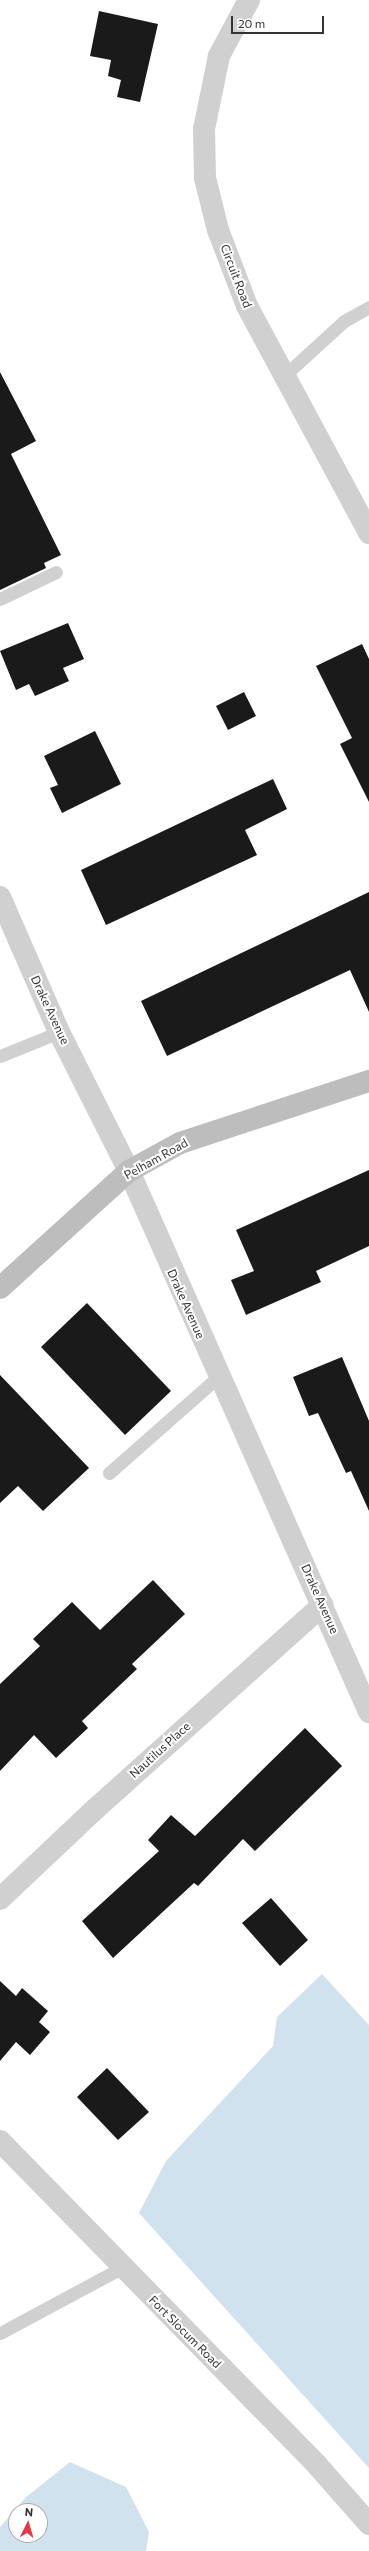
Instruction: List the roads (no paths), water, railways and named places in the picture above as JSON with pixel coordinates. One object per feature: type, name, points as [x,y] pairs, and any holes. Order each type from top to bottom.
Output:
[{"type":"main road","name":"Pelham Road","points":[[0,1288],[128,1171],[180,1143],[369,1081]]},
{"type":"street","name":"Circuit Road","points":[[249,0],[219,56],[204,129],[205,178],[218,230],[246,306],[286,374],[368,528]]},
{"type":"street","name":"Drake Avenue","points":[[0,897],[59,1032],[128,1171],[218,1377],[323,1605],[369,1712]]},
{"type":"street","name":"Nautilus Place","points":[[0,1899],[92,1812],[323,1605]]},
{"type":"street","name":"Fort Slocum Road","points":[[0,2141],[122,2268],[317,2465],[369,2524]]},
{"type":"lane","points":[[286,374],[344,321],[369,307]]},
{"type":"lane","points":[[0,599],[56,572]]},
{"type":"lane","points":[[0,1056],[59,1032]]},
{"type":"lane","points":[[109,1473],[218,1377]]},
{"type":"lane","points":[[0,2333],[122,2268]]},
{"type":"water","points":[[322,1974],[369,2025],[369,2468],[139,2213],[166,2161],[273,2046],[277,2017]]},
{"type":"water","points":[[70,2462],[126,2487],[149,2532],[146,2551],[0,2551],[0,2527],[8,2518],[8,2543],[48,2543],[48,2503],[21,2503]]}]
